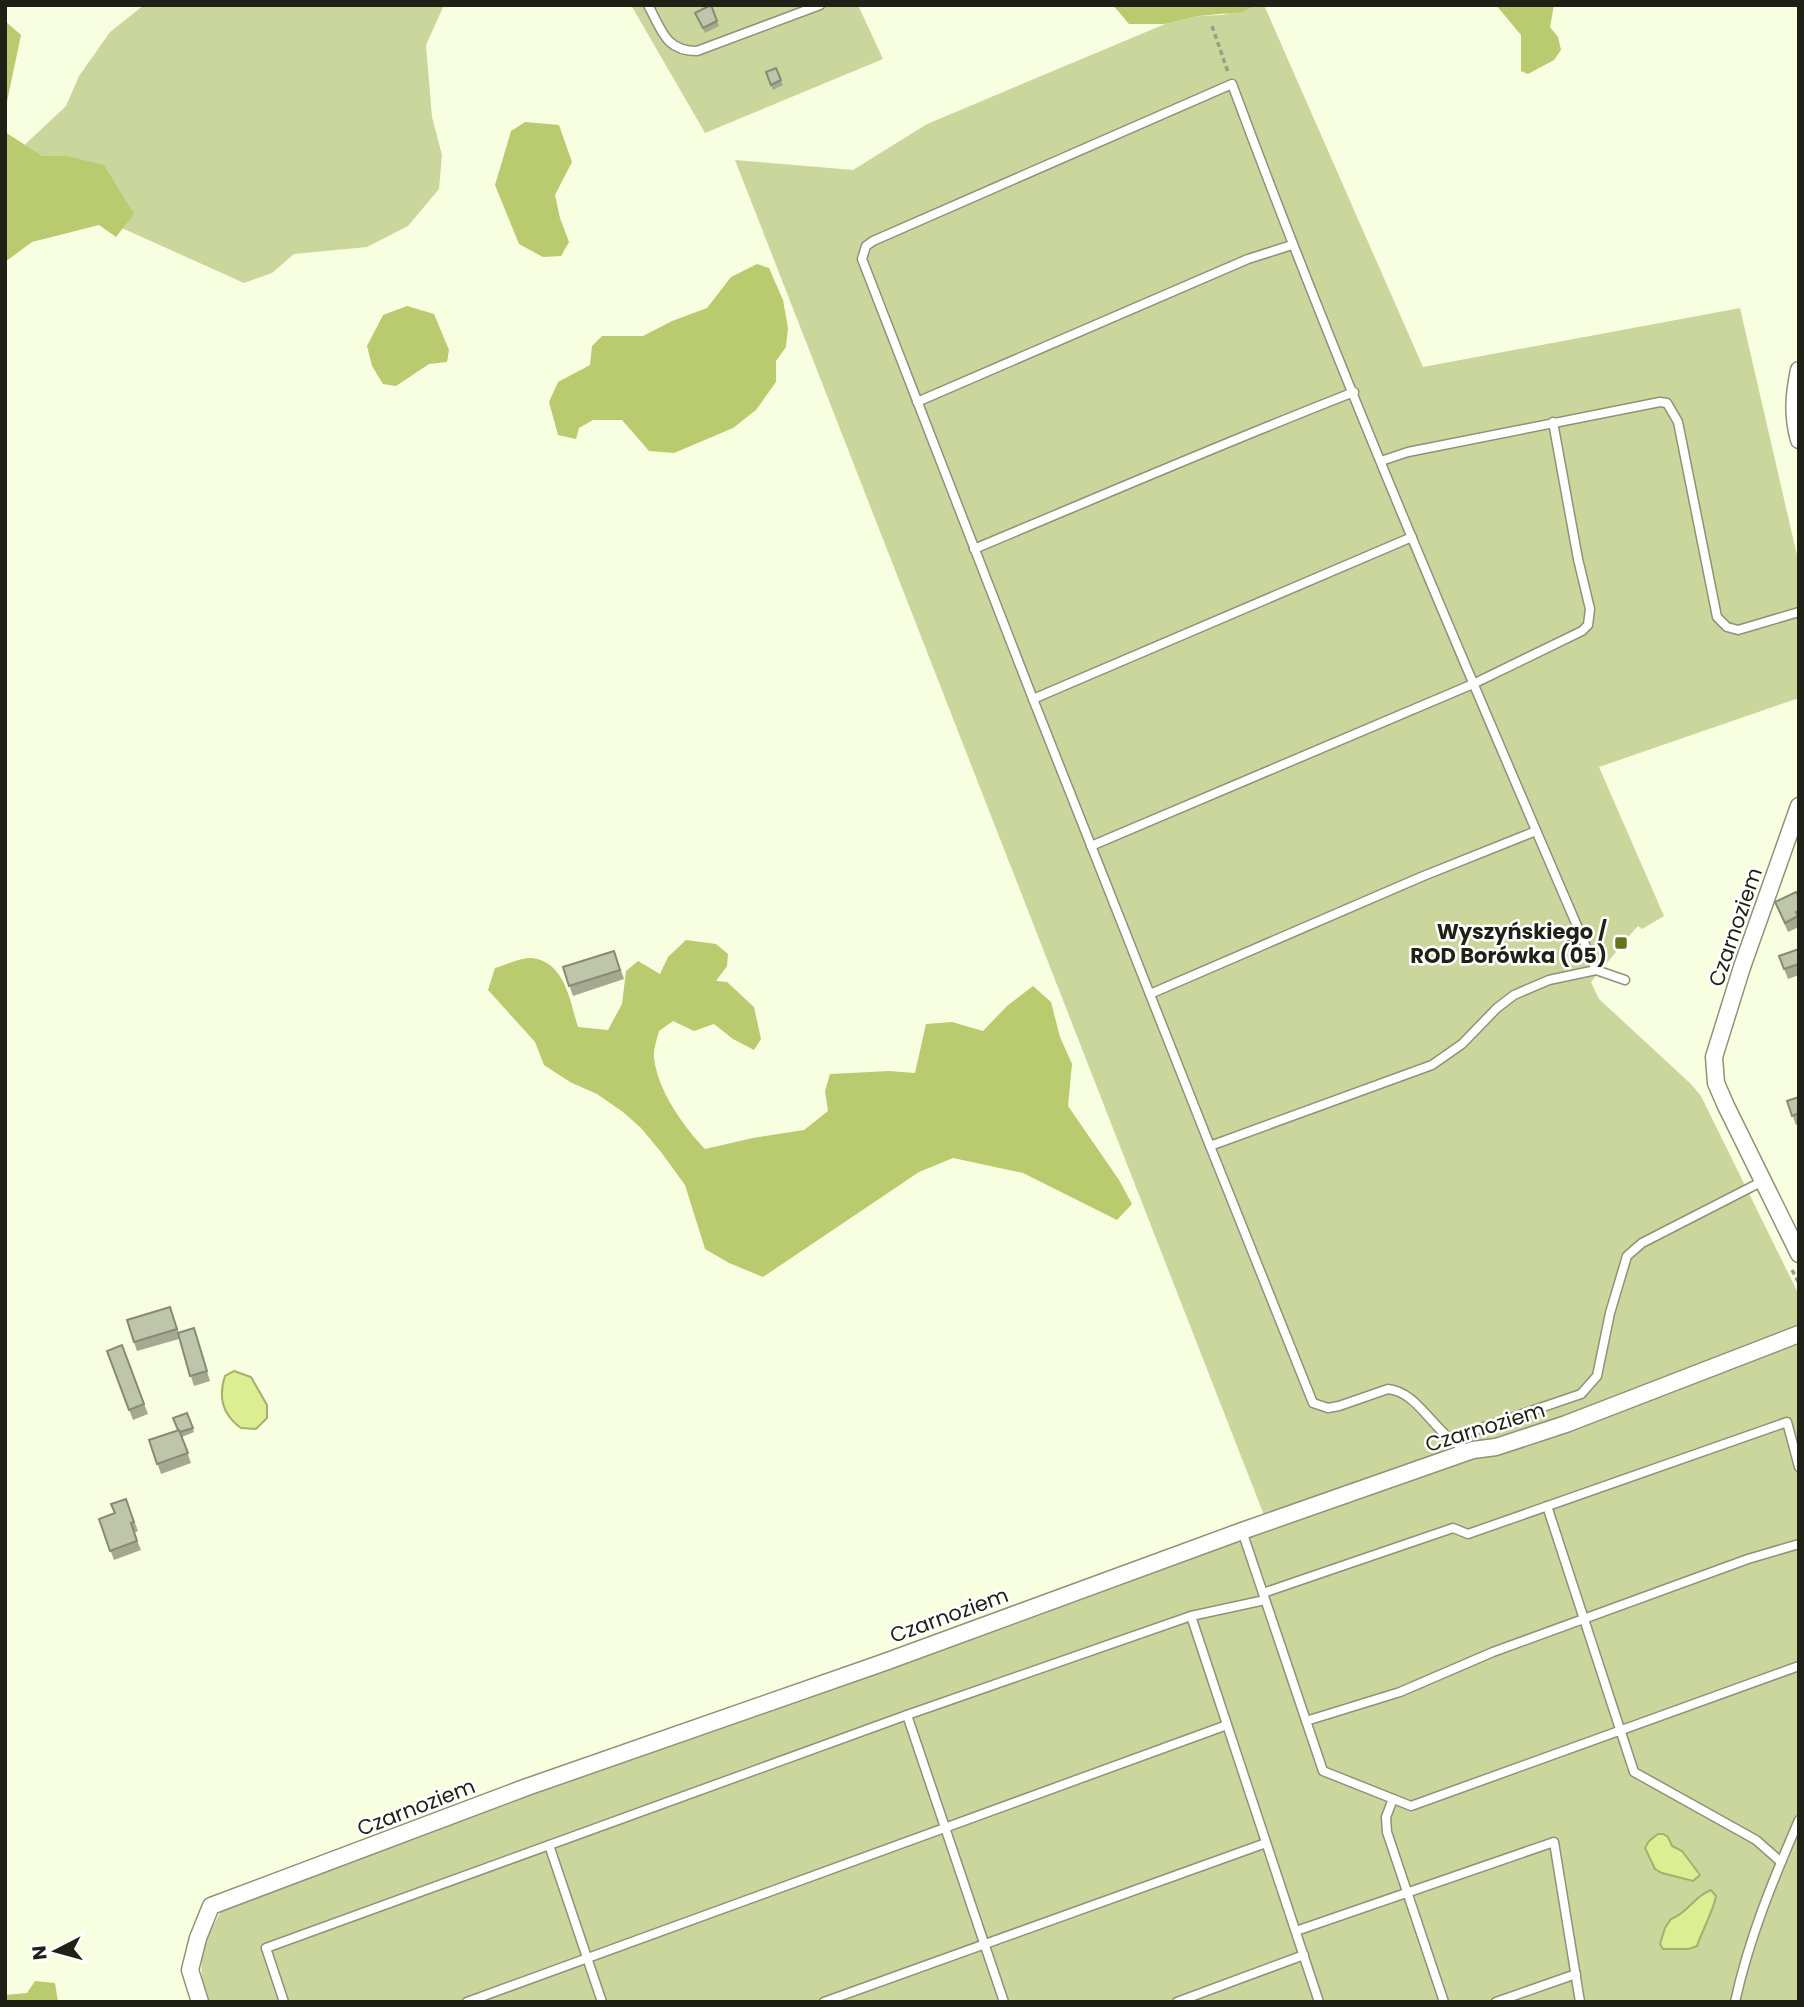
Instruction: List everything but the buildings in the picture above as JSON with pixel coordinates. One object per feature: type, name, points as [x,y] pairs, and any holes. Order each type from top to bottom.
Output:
[{"type":"street","points":[[1799,370],[1794,416],[1799,440]]},
{"type":"street","name":"Czarnoziem","points":[[1799,806],[1742,967],[1714,1057],[1716,1083],[1799,1254]]},
{"type":"street","name":"Czarnoziem","points":[[200,2002],[190,1970],[198,1938],[211,1906],[527,1787],[886,1662],[1242,1531],[1473,1450],[1506,1444],[1566,1424],[1799,1334]]},
{"type":"lane","points":[[648,5],[671,45],[686,51],[697,51],[820,5]]},
{"type":"lane","points":[[1473,1450],[1457,1446],[1406,1394],[1397,1390],[1388,1389],[1328,1408],[1313,1403],[917,402],[862,259],[866,246],[1233,84],[1292,244],[1473,684],[1595,970]]},
{"type":"lane","points":[[917,402],[1248,259],[1292,244]]},
{"type":"lane","points":[[974,549],[1227,441],[1354,392]]},
{"type":"lane","points":[[1381,461],[1408,452],[1553,422],[1660,402],[1667,403],[1678,422],[1717,617],[1732,630],[1799,612]]},
{"type":"lane","points":[[1091,846],[1473,684],[1582,631],[1590,619],[1553,422]]},
{"type":"lane","points":[[1033,699],[1412,537]]},
{"type":"lane","points":[[1150,994],[1421,877],[1536,831]]},
{"type":"lane","points":[[1210,1146],[1432,1065],[1462,1044],[1497,1008],[1514,995],[1549,980],[1595,970],[1625,980]]},
{"type":"lane","points":[[1450,1439],[1581,1394],[1597,1376],[1610,1313],[1627,1256],[1642,1243],[1763,1181]]},
{"type":"lane","points":[[284,2002],[265,1948],[906,1715],[1191,1616],[1264,1597],[1453,1528],[1468,1534],[1787,1422],[1799,1468]]},
{"type":"lane","points":[[1548,1506],[1634,1772],[1756,1840],[1781,1862]]},
{"type":"lane","points":[[1242,1531],[1323,1771],[1411,1806],[1799,1666]]},
{"type":"lane","points":[[1306,1721],[1400,1692],[1493,1652],[1748,1559],[1799,1544]]},
{"type":"lane","points":[[1191,1616],[1319,2002]]},
{"type":"lane","points":[[906,1715],[1004,2002]]},
{"type":"lane","points":[[467,2002],[1227,1726]]},
{"type":"lane","points":[[1393,1799],[1386,1817],[1387,1832],[1444,2002]]},
{"type":"lane","points":[[1735,2002],[1744,1963],[1765,1899],[1799,1820]]},
{"type":"lane","points":[[1296,1931],[1554,1842],[1580,2002]]},
{"type":"lane","points":[[824,2002],[1266,1843]]},
{"type":"lane","points":[[549,1845],[602,2002]]},
{"type":"lane","points":[[1177,2002],[1304,1955]]},
{"type":"lane","points":[[1496,2002],[1576,1974]]},
{"type":"path","points":[[1212,26],[1233,84]]},
{"type":"shaded area","points":[[144,5],[444,5],[426,45],[432,117],[442,155],[439,189],[408,226],[367,247],[294,254],[272,273],[244,283],[104,220],[5,157],[15,154],[66,106],[79,76],[110,32]]},
{"type":"shaded area","points":[[631,5],[858,5],[883,59],[705,133]]},
{"type":"shaded area","points":[[1113,5],[1256,5],[1242,12],[1198,16],[1165,24],[1129,24]]},
{"type":"shaded area","points":[[1264,5],[1423,367],[1740,308],[1799,564],[1799,698],[1599,767],[1664,916],[1642,929],[1638,926],[1629,936],[1624,936],[1614,948],[1616,952],[1591,982],[1599,999],[1701,1096],[1799,1295],[1799,2002],[208,2002],[202,1976],[202,1955],[221,1911],[428,1829],[1269,1528],[735,160],[853,170],[927,124],[1165,24],[1198,16],[1222,15]]},
{"type":"shaded area","points":[[1496,5],[1554,5],[1550,27],[1558,37],[1561,50],[1554,60],[1528,74],[1521,71],[1521,35]]},
{"type":"shaded area","points":[[5,21],[21,35],[5,111]]},
{"type":"shaded area","points":[[525,122],[559,125],[572,162],[555,195],[569,242],[561,256],[543,257],[519,244],[495,185],[511,131]]},
{"type":"shaded area","points":[[5,132],[42,156],[67,156],[104,165],[134,214],[116,237],[99,225],[32,242],[5,262]]},
{"type":"shaded area","points":[[757,264],[769,268],[783,300],[788,328],[786,347],[776,361],[776,382],[756,410],[733,428],[674,453],[649,451],[622,420],[593,420],[579,428],[576,439],[558,435],[549,402],[558,382],[590,365],[592,346],[602,336],[643,336],[672,321],[707,308],[731,277]]},
{"type":"shaded area","points":[[407,306],[434,314],[449,350],[447,362],[429,364],[396,386],[383,384],[372,366],[367,346],[383,315]]},
{"type":"shaded area","points":[[686,940],[716,944],[728,954],[727,966],[716,981],[727,982],[754,1007],[761,1039],[754,1050],[733,1039],[714,1024],[694,1031],[673,1021],[659,1031],[654,1055],[661,1083],[680,1119],[705,1149],[804,1130],[828,1111],[825,1091],[830,1074],[889,1071],[915,1073],[926,1024],[952,1022],[983,1031],[1007,1006],[1033,986],[1051,1002],[1060,1037],[1072,1064],[1068,1106],[1119,1180],[1132,1204],[1117,1220],[1023,1173],[953,1158],[919,1172],[763,1277],[729,1263],[705,1249],[685,1185],[641,1128],[597,1094],[570,1082],[544,1065],[535,1042],[488,990],[495,968],[528,958],[543,961],[552,967],[564,984],[578,1027],[608,1030],[622,1004],[626,971],[638,961],[660,974],[668,957]]},
{"type":"shaded area","points":[[234,1371],[251,1377],[267,1405],[267,1418],[256,1429],[241,1428],[226,1411],[222,1398],[223,1384],[225,1376]]},
{"type":"shaded area","points":[[1658,1834],[1668,1837],[1672,1846],[1682,1851],[1700,1875],[1693,1881],[1655,1869],[1645,1848]]},
{"type":"shaded area","points":[[1711,1890],[1716,1896],[1715,1901],[1697,1946],[1689,1949],[1663,1949],[1660,1944],[1671,1919]]},
{"type":"shaded area","points":[[35,1981],[55,1983],[58,2002],[5,2002],[5,1995],[27,1993]]},
{"type":"place","name":"Wyszyńskiego / ROD Borówka (05)","points":[[1621,943]]}]
